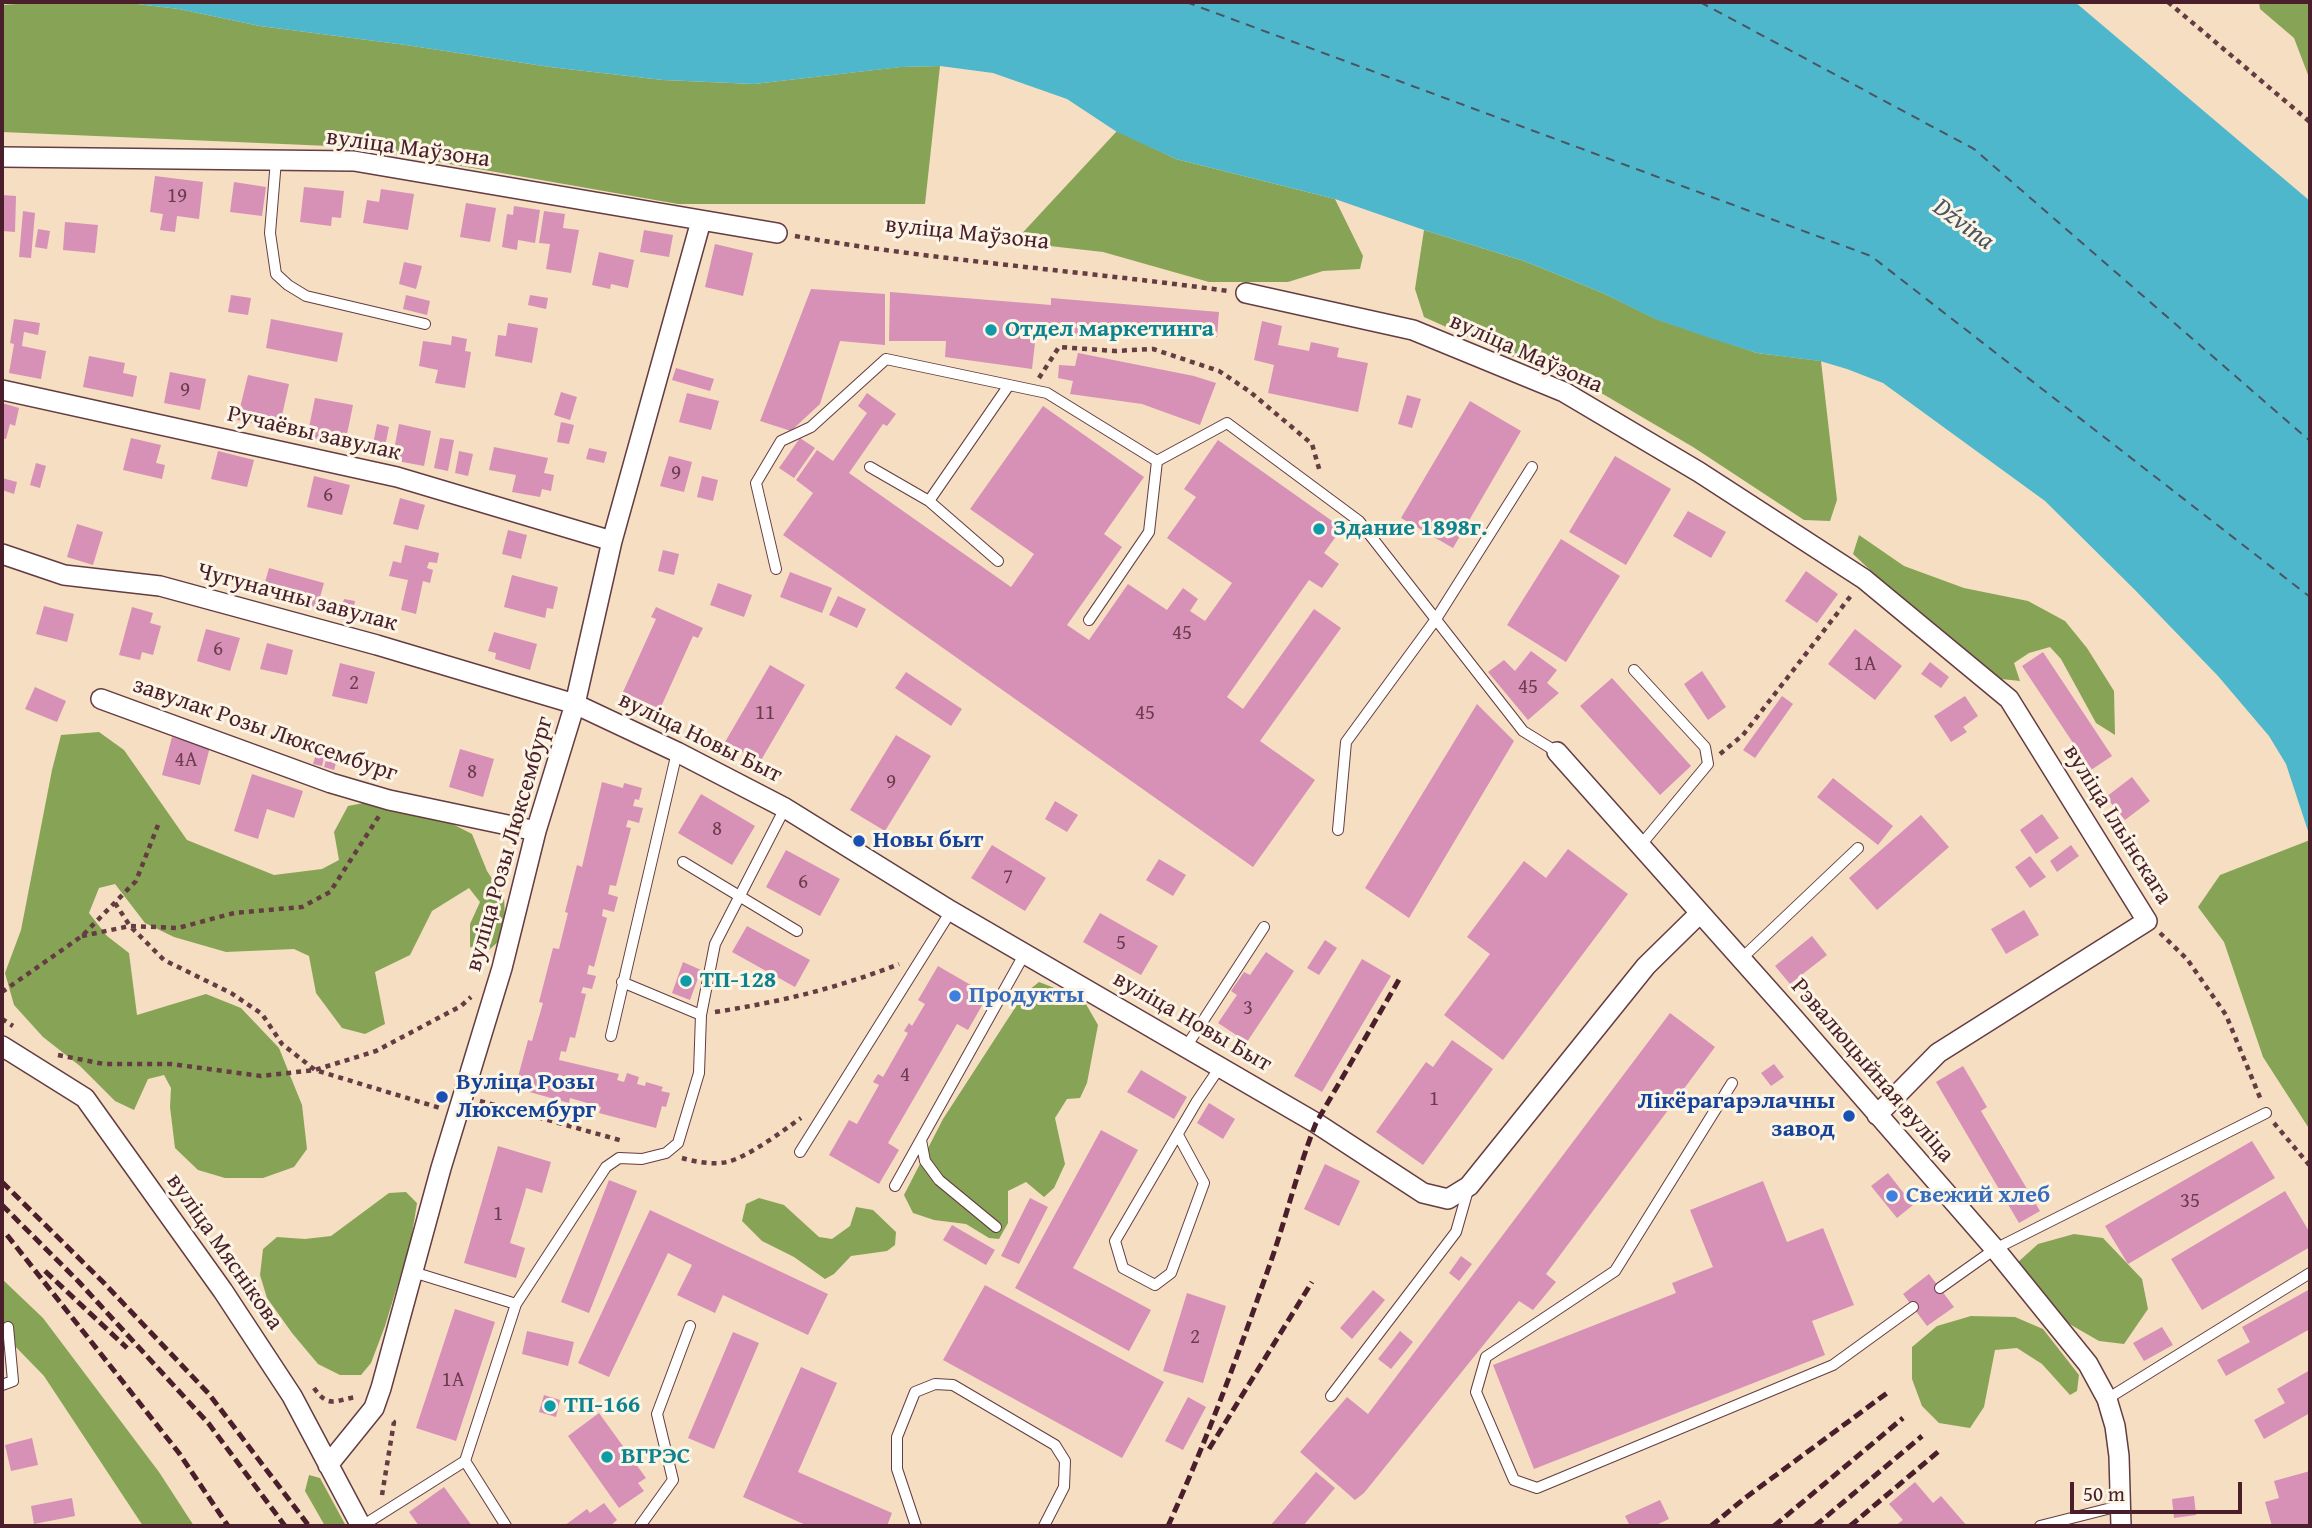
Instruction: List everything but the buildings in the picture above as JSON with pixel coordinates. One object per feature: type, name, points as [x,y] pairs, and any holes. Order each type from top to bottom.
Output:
[{"type":"street","name":"вуліца Маўзона","points":[[2,157],[354,161],[777,233]]},
{"type":"street","name":"вуліца Розы Люксембург","points":[[328,1465],[374,1408],[382,1388],[460,1105],[502,968],[536,831],[575,704],[612,541],[701,221]]},
{"type":"street","name":"вуліца Маўзона","points":[[1247,293],[1413,330],[1564,392],[1699,472],[1864,579]]},
{"type":"street","name":"Ручаёвы завулак","points":[[2,390],[397,477],[612,541]]},
{"type":"street","name":"Чугуначны завулак","points":[[2,554],[64,575],[173,589],[377,645],[575,704]]},
{"type":"street","name":"вуліца Ільінскага","points":[[1864,579],[2009,699],[2147,921]]},
{"type":"street","name":"завулак Розы Люксембург","points":[[101,699],[331,783],[389,800],[536,831]]},
{"type":"street","name":"вуліца Новы Быт","points":[[575,704],[677,752],[785,808],[951,911],[1316,1123],[1423,1193],[1448,1199],[1469,1186]]},
{"type":"street","name":"Рэвалюцыйная вуліца","points":[[1557,752],[1995,1250],[2088,1364],[2107,1399],[2116,1436],[2120,1516]]},
{"type":"street","points":[[1469,1186],[1646,966],[1699,914]]},
{"type":"street","points":[[1877,1115],[1938,1053],[2147,921]]},
{"type":"street","name":"вуліца Мяснікова","points":[[2,1045],[85,1098],[223,1290],[292,1396],[361,1526]]},
{"type":"lane","points":[[276,160],[270,233],[276,274],[306,296],[425,324]]},
{"type":"lane","points":[[776,569],[756,482],[781,441],[811,427],[886,359],[1047,393],[1157,461]]},
{"type":"lane","points":[[929,501],[1009,385]]},
{"type":"lane","points":[[1157,461],[1227,423],[1359,521],[1523,731],[1557,752]]},
{"type":"lane","points":[[1089,620],[1149,532],[1157,461]]},
{"type":"lane","points":[[870,467],[929,501],[998,561]]},
{"type":"lane","points":[[1338,830],[1346,742],[1436,619],[1532,467]]},
{"type":"lane","points":[[1634,670],[1706,747],[1708,764],[1640,845]]},
{"type":"lane","points":[[611,1036],[677,752]]},
{"type":"lane","points":[[361,1526],[465,1461],[516,1304],[607,1167],[619,1158],[642,1159],[666,1153],[677,1143],[699,1073],[701,1015],[715,944],[785,808]]},
{"type":"lane","points":[[1740,960],[1858,848]]},
{"type":"lane","points":[[684,862],[797,931]]},
{"type":"lane","points":[[800,1152],[951,911]]},
{"type":"lane","points":[[1186,1047],[1264,927]]},
{"type":"lane","points":[[895,1186],[1025,953]]},
{"type":"lane","points":[[622,982],[701,1015]]},
{"type":"lane","points":[[1178,1135],[1203,1183],[1171,1272],[1155,1284],[1123,1268],[1115,1241],[1197,1101],[1220,1067]]},
{"type":"lane","points":[[1732,1083],[1615,1271],[1486,1357],[1476,1392],[1514,1480],[1537,1488],[1833,1365],[1913,1307]]},
{"type":"lane","points":[[1940,1288],[1995,1250],[2266,1113]]},
{"type":"lane","points":[[921,1140],[925,1161],[939,1180],[996,1227]]},
{"type":"lane","points":[[1331,1396],[1457,1232],[1469,1186]]},
{"type":"lane","points":[[413,1272],[516,1304]]},
{"type":"lane","points":[[2107,1399],[2310,1273]]},
{"type":"lane","points":[[640,1526],[673,1480],[657,1414],[690,1326]]},
{"type":"lane","points":[[2,1385],[13,1381],[8,1327]]},
{"type":"lane","points":[[916,1526],[897,1469],[897,1437],[915,1392],[935,1384],[953,1385],[1055,1445],[1065,1461],[1063,1487],[1044,1526]]},
{"type":"lane","points":[[465,1461],[506,1526]]},
{"type":"lane","points":[[2040,1526],[2120,1516]]},
{"type":"path","points":[[2168,2],[2310,122]]},
{"type":"path","name":"вуліца Маўзона","points":[[777,233],[850,246],[1247,293]]},
{"type":"path","points":[[1031,389],[1059,347],[1115,351],[1153,349],[1219,371],[1249,391],[1312,444],[1326,497]]},
{"type":"path","points":[[1708,764],[1743,735],[1864,579]]},
{"type":"path","points":[[82,936],[130,926],[178,928],[234,913],[302,907],[330,892],[389,800]]},
{"type":"path","points":[[2,992],[82,936],[115,904],[136,881],[158,825]]},
{"type":"path","points":[[115,904],[130,926],[164,960],[231,993],[262,1014],[282,1044],[315,1070],[628,1142]]},
{"type":"path","name":"вуліца Ільінскага","points":[[2147,921],[2187,959],[2226,1015],[2266,1113],[2310,1166]]},
{"type":"path","points":[[701,1015],[799,997],[863,978],[923,955]]},
{"type":"path","points":[[47,1053],[104,1064],[171,1064],[261,1076],[315,1070],[376,1051],[461,1006],[502,968]]},
{"type":"path","points":[[666,1153],[699,1163],[727,1161],[758,1147],[802,1118]]},
{"type":"green space","points":[[120,2],[179,9],[260,26],[550,67],[663,80],[754,84],[900,67],[940,66],[925,204],[678,204],[353,147],[2,132],[2,5]]},
{"type":"green space","points":[[2259,2],[2310,2],[2310,80],[2294,38],[2260,9]]},
{"type":"green space","points":[[1117,131],[1176,159],[1335,199],[1363,256],[1360,269],[1323,271],[1288,282],[1209,282],[1103,252],[1014,242]]},
{"type":"green space","points":[[1424,230],[1524,261],[1603,293],[1656,319],[1757,353],[1821,361],[1837,500],[1830,521],[1804,520],[1693,447],[1591,387],[1506,354],[1424,317],[1415,289]]},
{"type":"green space","points":[[1859,535],[1904,566],[1964,588],[2028,601],[2065,621],[2087,648],[2114,691],[2115,735],[2096,723],[2061,659],[2050,647],[2029,653],[2014,663],[2020,681],[2001,679],[1957,651],[1853,554]]},
{"type":"green space","points":[[99,732],[124,750],[187,840],[274,875],[322,869],[339,860],[334,832],[348,806],[374,801],[441,818],[472,834],[487,871],[504,897],[505,919],[500,940],[489,950],[470,947],[470,924],[480,902],[469,888],[432,911],[410,955],[375,972],[385,1024],[365,1034],[342,1028],[316,993],[309,956],[294,949],[226,952],[174,937],[145,923],[115,884],[99,888],[89,913],[107,936],[129,953],[137,1015],[206,994],[241,1008],[279,1048],[302,1105],[307,1149],[294,1167],[263,1178],[225,1178],[198,1170],[175,1148],[170,1107],[171,1088],[164,1075],[148,1079],[134,1110],[115,1101],[80,1066],[43,1037],[14,1005],[5,973],[21,930],[61,735]]},
{"type":"green space","points":[[2310,840],[2310,1130],[2263,1057],[2224,942],[2198,907],[2220,875]]},
{"type":"green space","points":[[1039,982],[1083,999],[1098,1025],[1087,1083],[1080,1098],[1067,1099],[1055,1118],[1065,1164],[1054,1188],[1044,1197],[1026,1182],[1008,1191],[1008,1223],[999,1239],[989,1238],[966,1224],[934,1220],[913,1213],[904,1195],[943,1119],[1024,994]]},
{"type":"green space","points":[[406,1192],[417,1203],[411,1241],[385,1326],[371,1363],[361,1375],[340,1375],[318,1364],[267,1298],[260,1275],[263,1249],[277,1237],[305,1239],[331,1236],[389,1193]]},
{"type":"green space","points":[[759,1198],[784,1205],[819,1237],[832,1239],[850,1226],[856,1207],[873,1210],[896,1232],[895,1245],[887,1251],[851,1256],[834,1274],[825,1279],[794,1257],[762,1241],[742,1221],[746,1204]]},
{"type":"green space","points":[[2074,1234],[2103,1238],[2142,1279],[2148,1309],[2124,1344],[2099,1341],[2059,1318],[2017,1263],[2038,1244]]},
{"type":"green space","points":[[2,1279],[43,1318],[159,1472],[194,1526],[143,1526],[44,1376],[8,1339],[2,1339]]},
{"type":"green space","points":[[1971,1316],[2015,1317],[2043,1329],[2079,1375],[2077,1391],[2070,1395],[2042,1364],[2017,1348],[1995,1350],[1984,1407],[1970,1428],[1939,1423],[1922,1406],[1912,1379],[1912,1347],[1937,1326]]},
{"type":"green space","points":[[309,1475],[320,1478],[346,1526],[325,1526],[305,1491]]},
{"type":"water","name":"Dźvina","points":[[120,2],[2075,2],[2310,201],[2310,837],[2286,764],[2269,736],[2218,676],[2135,590],[2045,501],[1883,383],[1847,369],[1820,361],[1757,353],[1655,319],[1603,293],[1524,261],[1335,199],[1176,159],[1117,132],[1067,99],[993,73],[940,66],[901,67],[754,84],[663,80],[550,67],[260,26],[179,9]]},
{"type":"ferry route","points":[[1186,2],[1871,256],[2310,597]]},
{"type":"ferry route","points":[[1700,2],[1974,149],[2310,441]]},
{"type":"railway","points":[[1168,1526],[1235,1361],[1316,1123],[1400,978]]},
{"type":"railway","points":[[2,1182],[104,1283],[209,1394],[309,1526]]},
{"type":"railway","points":[[2,1205],[78,1281],[209,1424],[285,1526]]},
{"type":"railway","points":[[7,1235],[179,1453],[228,1526]]},
{"type":"railway","points":[[45,1271],[127,1348]]},
{"type":"railway","points":[[1209,1449],[1312,1282]]},
{"type":"railway","points":[[1711,1526],[1887,1393]]},
{"type":"railway","points":[[1774,1526],[1903,1418]]},
{"type":"railway","points":[[1815,1526],[1922,1436]]},
{"type":"railway","points":[[1850,1526],[1939,1451]]},
{"type":"place","name":"Отдел маркетинга","points":[[991,330]]},
{"type":"place","name":"Здание 1898г.","points":[[1319,529]]},
{"type":"place","name":"Новы быт","points":[[859,841]]},
{"type":"place","name":"ТП-128","points":[[686,981]]},
{"type":"place","name":"Продукты","points":[[955,996]]},
{"type":"place","name":"Вуліца Розы Люксембург","points":[[442,1097]]},
{"type":"place","name":"Лікёрагарэлачны завод","points":[[1849,1116]]},
{"type":"place","name":"Свежий хлеб","points":[[1892,1196]]},
{"type":"place","name":"ТП-166","points":[[550,1406]]},
{"type":"place","name":"ВГРЭС","points":[[607,1457]]}]
